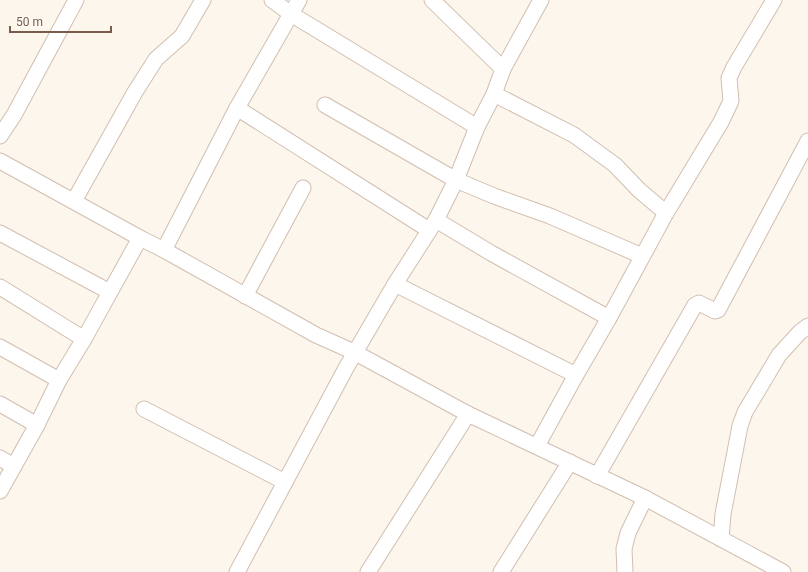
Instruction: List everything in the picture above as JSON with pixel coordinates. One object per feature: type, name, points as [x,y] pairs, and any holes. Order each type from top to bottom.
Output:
[{"type":"street","points":[[0,136],[14,115],[76,0]]},
{"type":"street","points":[[74,201],[135,92],[156,59],[182,36],[203,0]]},
{"type":"street","points":[[272,0],[291,14],[477,127]]},
{"type":"street","points":[[164,250],[236,108],[299,0]]},
{"type":"street","points":[[432,0],[503,69]]},
{"type":"street","points":[[237,572],[354,352],[432,225],[456,180],[477,127],[494,94],[503,69],[541,0]]},
{"type":"street","points":[[537,446],[609,318],[666,212],[721,122],[731,101],[729,78],[774,0]]},
{"type":"street","points":[[494,94],[574,135],[615,165],[639,190],[666,212]]},
{"type":"street","points":[[325,105],[456,180],[494,196],[550,216],[642,256]]},
{"type":"street","points":[[236,108],[432,225],[491,253],[609,318]]},
{"type":"street","points":[[598,476],[694,305],[699,303],[715,311],[718,310],[808,141]]},
{"type":"street","points":[[0,161],[316,335],[354,352],[468,414],[645,498],[783,572]]},
{"type":"street","points":[[245,296],[303,188]]},
{"type":"street","points":[[0,233],[110,292]]},
{"type":"street","points":[[0,491],[37,425],[59,380],[84,339],[140,238]]},
{"type":"street","points":[[395,284],[576,375]]},
{"type":"street","points":[[0,287],[84,339]]},
{"type":"street","points":[[720,539],[723,514],[740,426],[745,412],[779,355],[800,332],[808,326]]},
{"type":"street","points":[[0,347],[59,380]]},
{"type":"street","points":[[0,404],[37,425]]},
{"type":"street","points":[[144,409],[285,482]]},
{"type":"street","points":[[368,572],[468,414]]},
{"type":"street","points":[[0,458],[13,466]]},
{"type":"street","points":[[501,572],[570,462]]},
{"type":"street","points":[[625,572],[624,550],[628,533],[645,498]]}]
